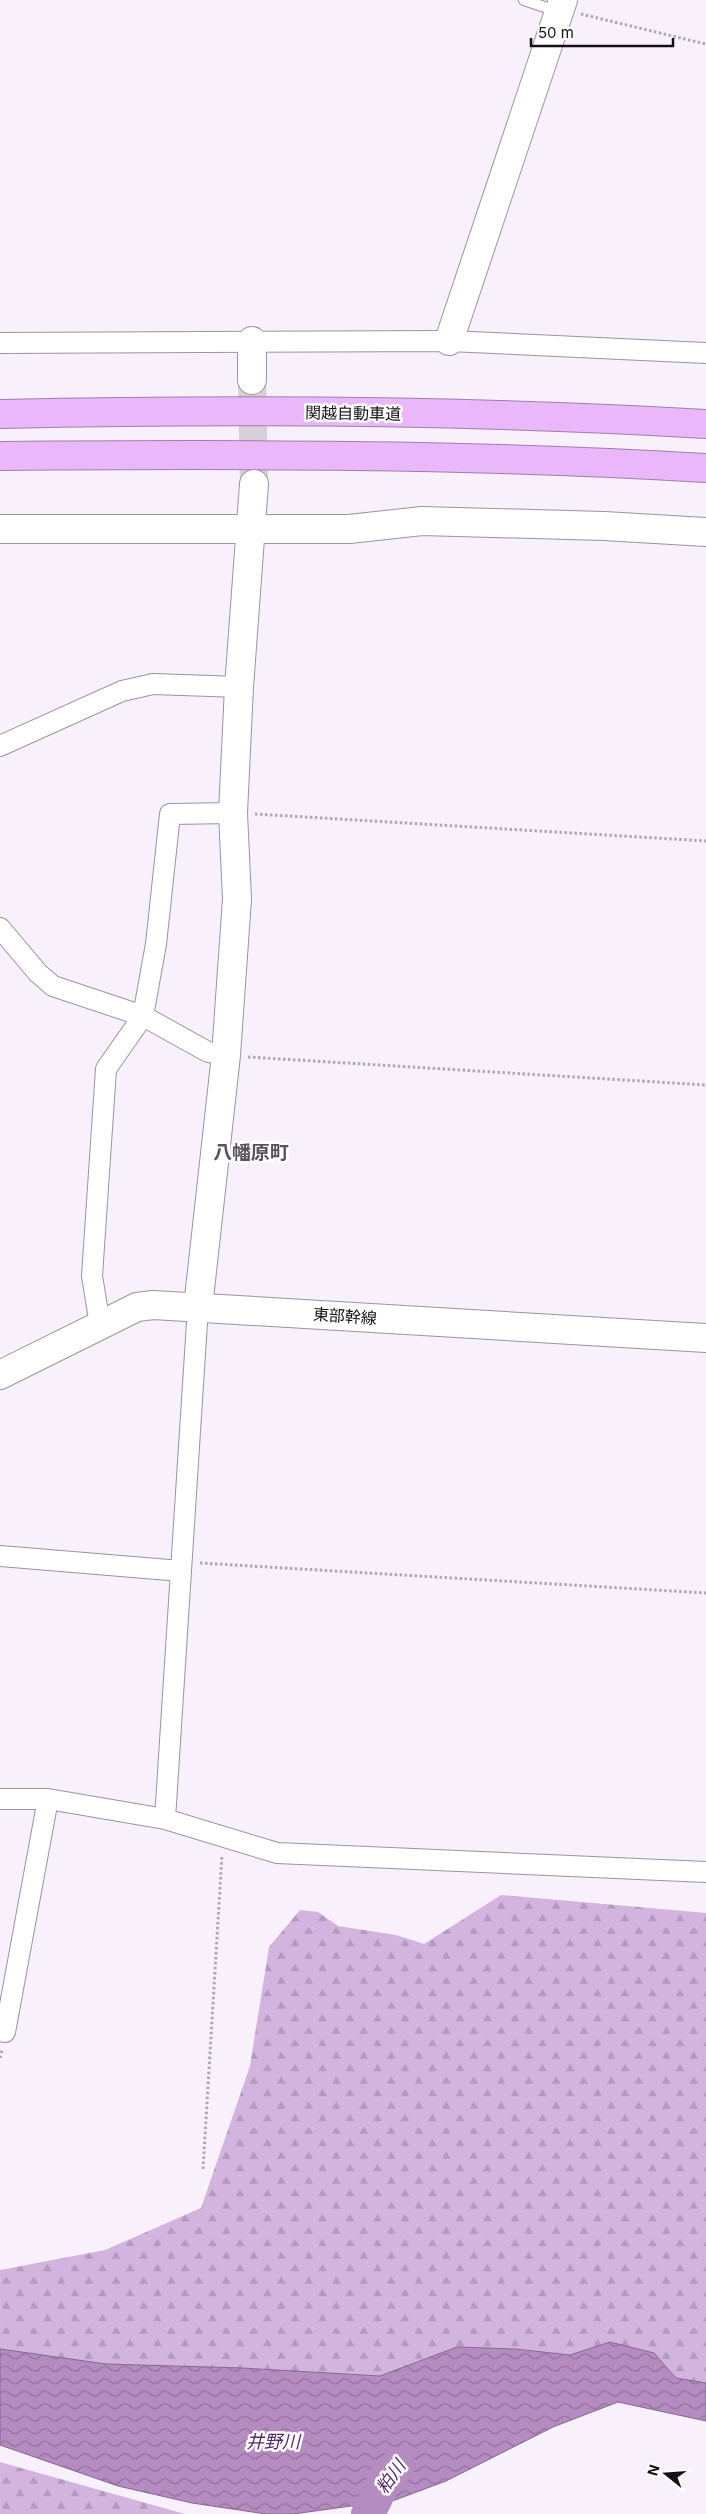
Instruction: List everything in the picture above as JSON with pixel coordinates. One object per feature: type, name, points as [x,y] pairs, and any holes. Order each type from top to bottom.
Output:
[{"type":"highway","name":"関越自動車道","points":[[0,414],[166,411],[393,413],[706,424]]},
{"type":"highway","points":[[0,456],[384,456],[706,468]]},
{"type":"street","points":[[449,341],[561,7]]},
{"type":"street","points":[[252,341],[252,380]]},
{"type":"street","points":[[0,343],[449,341],[706,353]]},
{"type":"street","points":[[165,1819],[198,1307],[226,1055],[237,899],[233,813],[239,687],[254,484]]},
{"type":"street","points":[[0,529],[349,529],[422,521],[706,532]]},
{"type":"street","points":[[0,746],[122,691],[153,684],[239,687]]},
{"type":"street","points":[[100,1325],[92,1276],[106,1069],[144,1016],[156,944],[170,814],[233,813]]},
{"type":"street","points":[[0,928],[38,973],[53,986],[144,1016],[208,1052],[226,1055]]},
{"type":"street","name":"東部幹線","points":[[0,1374],[138,1307],[198,1307],[706,1338]]},
{"type":"street","points":[[0,1556],[181,1566]]},
{"type":"street","points":[[0,1799],[48,1800],[165,1819],[277,1852],[706,1872]]},
{"type":"street","points":[[0,2031],[5,2032],[48,1800]]},
{"type":"lane","points":[[524,0],[561,7]]},
{"type":"path","points":[[561,7],[706,44]]},
{"type":"path","points":[[233,813],[706,841]]},
{"type":"path","points":[[226,1055],[706,1085]]},
{"type":"path","points":[[181,1566],[706,1593]]},
{"type":"path","points":[[203,2169],[223,1836]]},
{"type":"green space","points":[[501,1895],[706,1913],[706,2383],[676,2378],[654,2353],[610,2342],[570,2355],[515,2349],[457,2347],[380,2376],[242,2368],[106,2364],[0,2349],[0,2270],[105,2250],[201,2208],[250,2066],[269,1947],[300,1910],[318,1912],[338,1926],[396,1935],[424,1944]]},
{"type":"green space","points":[[0,2462],[185,2514],[0,2514]]},
{"type":"water","name":"井野川","points":[[610,2342],[654,2353],[676,2378],[706,2383],[706,2421],[618,2402],[553,2427],[446,2481],[395,2500],[293,2514],[266,2514],[192,2503],[118,2486],[0,2445],[0,2349],[106,2364],[242,2368],[380,2376],[457,2347],[515,2349],[570,2355]]},
{"type":"waterway","name":"粕川","points":[[368,2514],[385,2479],[398,2465]]},
{"type":"tunnel","points":[[252,380],[254,484]]},
{"type":"district","name":"八幡原町","points":[[251,1152]]}]
